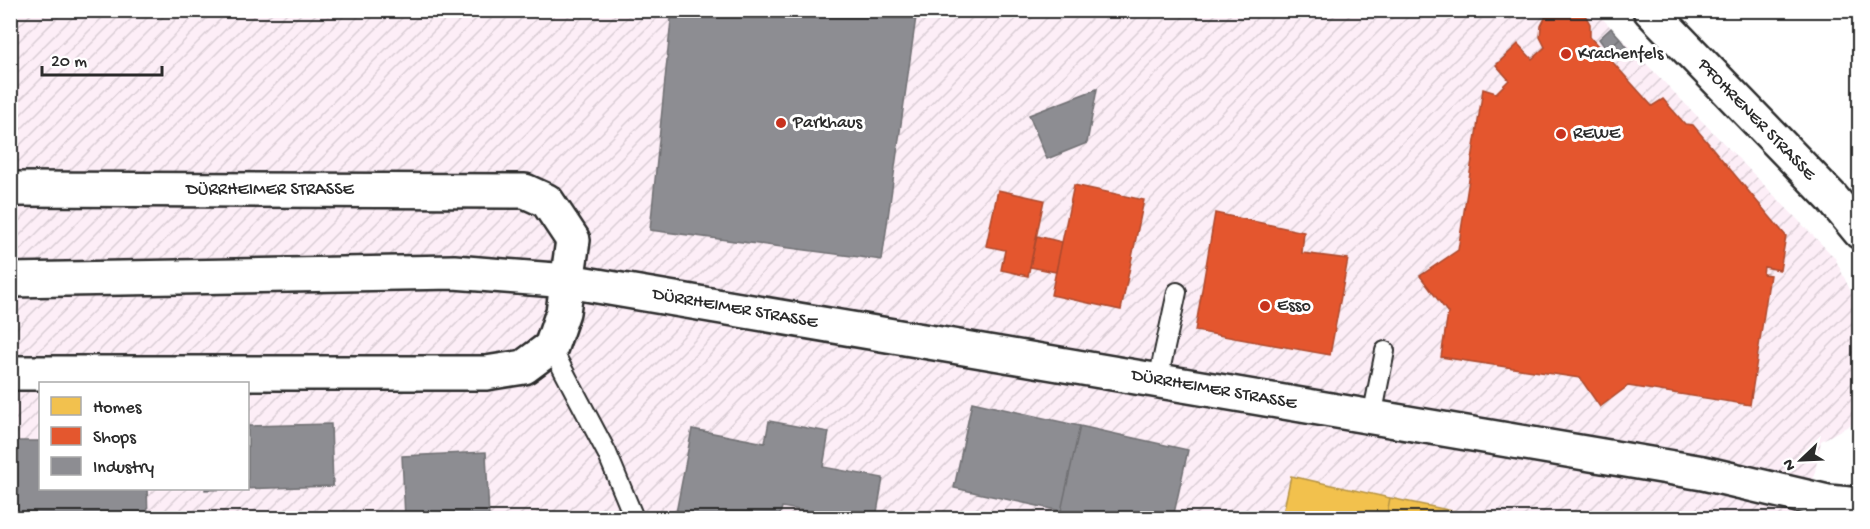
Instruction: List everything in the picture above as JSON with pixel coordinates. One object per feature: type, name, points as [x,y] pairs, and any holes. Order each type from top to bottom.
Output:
[{"type":"main road","name":"PFOHRENER STRASSE","points":[[1650,10],[1832,198],[1860,232]]},
{"type":"main road","name":"DÜRRHEIMER STRASSE","points":[[10,189],[525,191],[547,201],[573,240],[563,312],[551,347]]},
{"type":"main road","name":"DÜRRHEIMER STRASSE","points":[[10,279],[454,272],[568,281],[1704,473],[1828,502],[1860,505]]},
{"type":"main road","points":[[10,373],[486,373],[524,367],[551,347]]},
{"type":"lane","points":[[1158,380],[1177,292]]},
{"type":"lane","points":[[551,347],[607,453],[634,519]]},
{"type":"lane","points":[[1372,417],[1385,351]]},
{"type":"shaded area","points":[[10,11],[1595,11],[1835,258],[1859,309],[1859,420],[1821,441],[1806,518],[11,518]]},
{"type":"building: Homes","points":[[1291,476],[1390,498],[1386,518],[1282,518]]},
{"type":"building: Homes","points":[[1390,498],[1487,518],[1386,518]]},
{"type":"building: Shops","points":[[1552,10],[1579,10],[1585,15],[1590,24],[1590,37],[1652,106],[1663,99],[1685,124],[1693,125],[1786,236],[1780,270],[1764,267],[1763,274],[1770,275],[1750,405],[1628,386],[1600,407],[1580,378],[1441,357],[1448,313],[1420,276],[1458,250],[1483,89],[1496,93],[1509,80],[1496,65],[1518,44],[1532,59],[1545,47],[1540,37],[1541,26]]},
{"type":"building: Shops","points":[[1074,185],[1144,200],[1121,310],[1051,295]]},
{"type":"building: Shops","points":[[998,190],[1044,200],[1028,276],[1001,270],[1005,250],[986,246]]},
{"type":"building: Shops","points":[[1215,213],[1304,232],[1302,253],[1348,259],[1330,355],[1195,331]]},
{"type":"building: Shops","points":[[1037,236],[1062,242],[1056,272],[1030,267]]},
{"type":"building: Industry","name":"Parkhaus","points":[[672,10],[834,10],[916,17],[882,260],[650,230]]},
{"type":"building: Industry","points":[[1611,28],[1620,38],[1607,50],[1599,39]]},
{"type":"building: Industry","points":[[1620,38],[1627,47],[1615,58],[1607,50]]},
{"type":"building: Industry","points":[[1097,89],[1087,143],[1047,159],[1029,115]]},
{"type":"building: Industry","points":[[972,402],[1080,426],[1061,511],[954,488]]},
{"type":"building: Industry","points":[[769,421],[829,432],[823,467],[883,478],[876,518],[844,518],[782,507],[779,518],[675,518],[692,429],[765,443]]},
{"type":"building: Industry","points":[[331,424],[333,486],[249,489],[249,426]]},
{"type":"building: Industry","points":[[1080,426],[1188,450],[1173,518],[1093,518],[1061,511]]},
{"type":"building: Industry","points":[[10,441],[39,441],[39,490],[147,490],[148,518],[10,518]]},
{"type":"building: Industry","points":[[486,452],[489,518],[405,518],[402,456]]},
{"type":"building: Industry","points":[[319,517],[319,518],[200,518]]},
{"type":"place","name":"Krachenfels","points":[[1566,54]]},
{"type":"place","name":"Parkhaus","points":[[781,123]]},
{"type":"place","name":"REWE","points":[[1561,134]]},
{"type":"place","name":"Esso","points":[[1265,306]]}]
